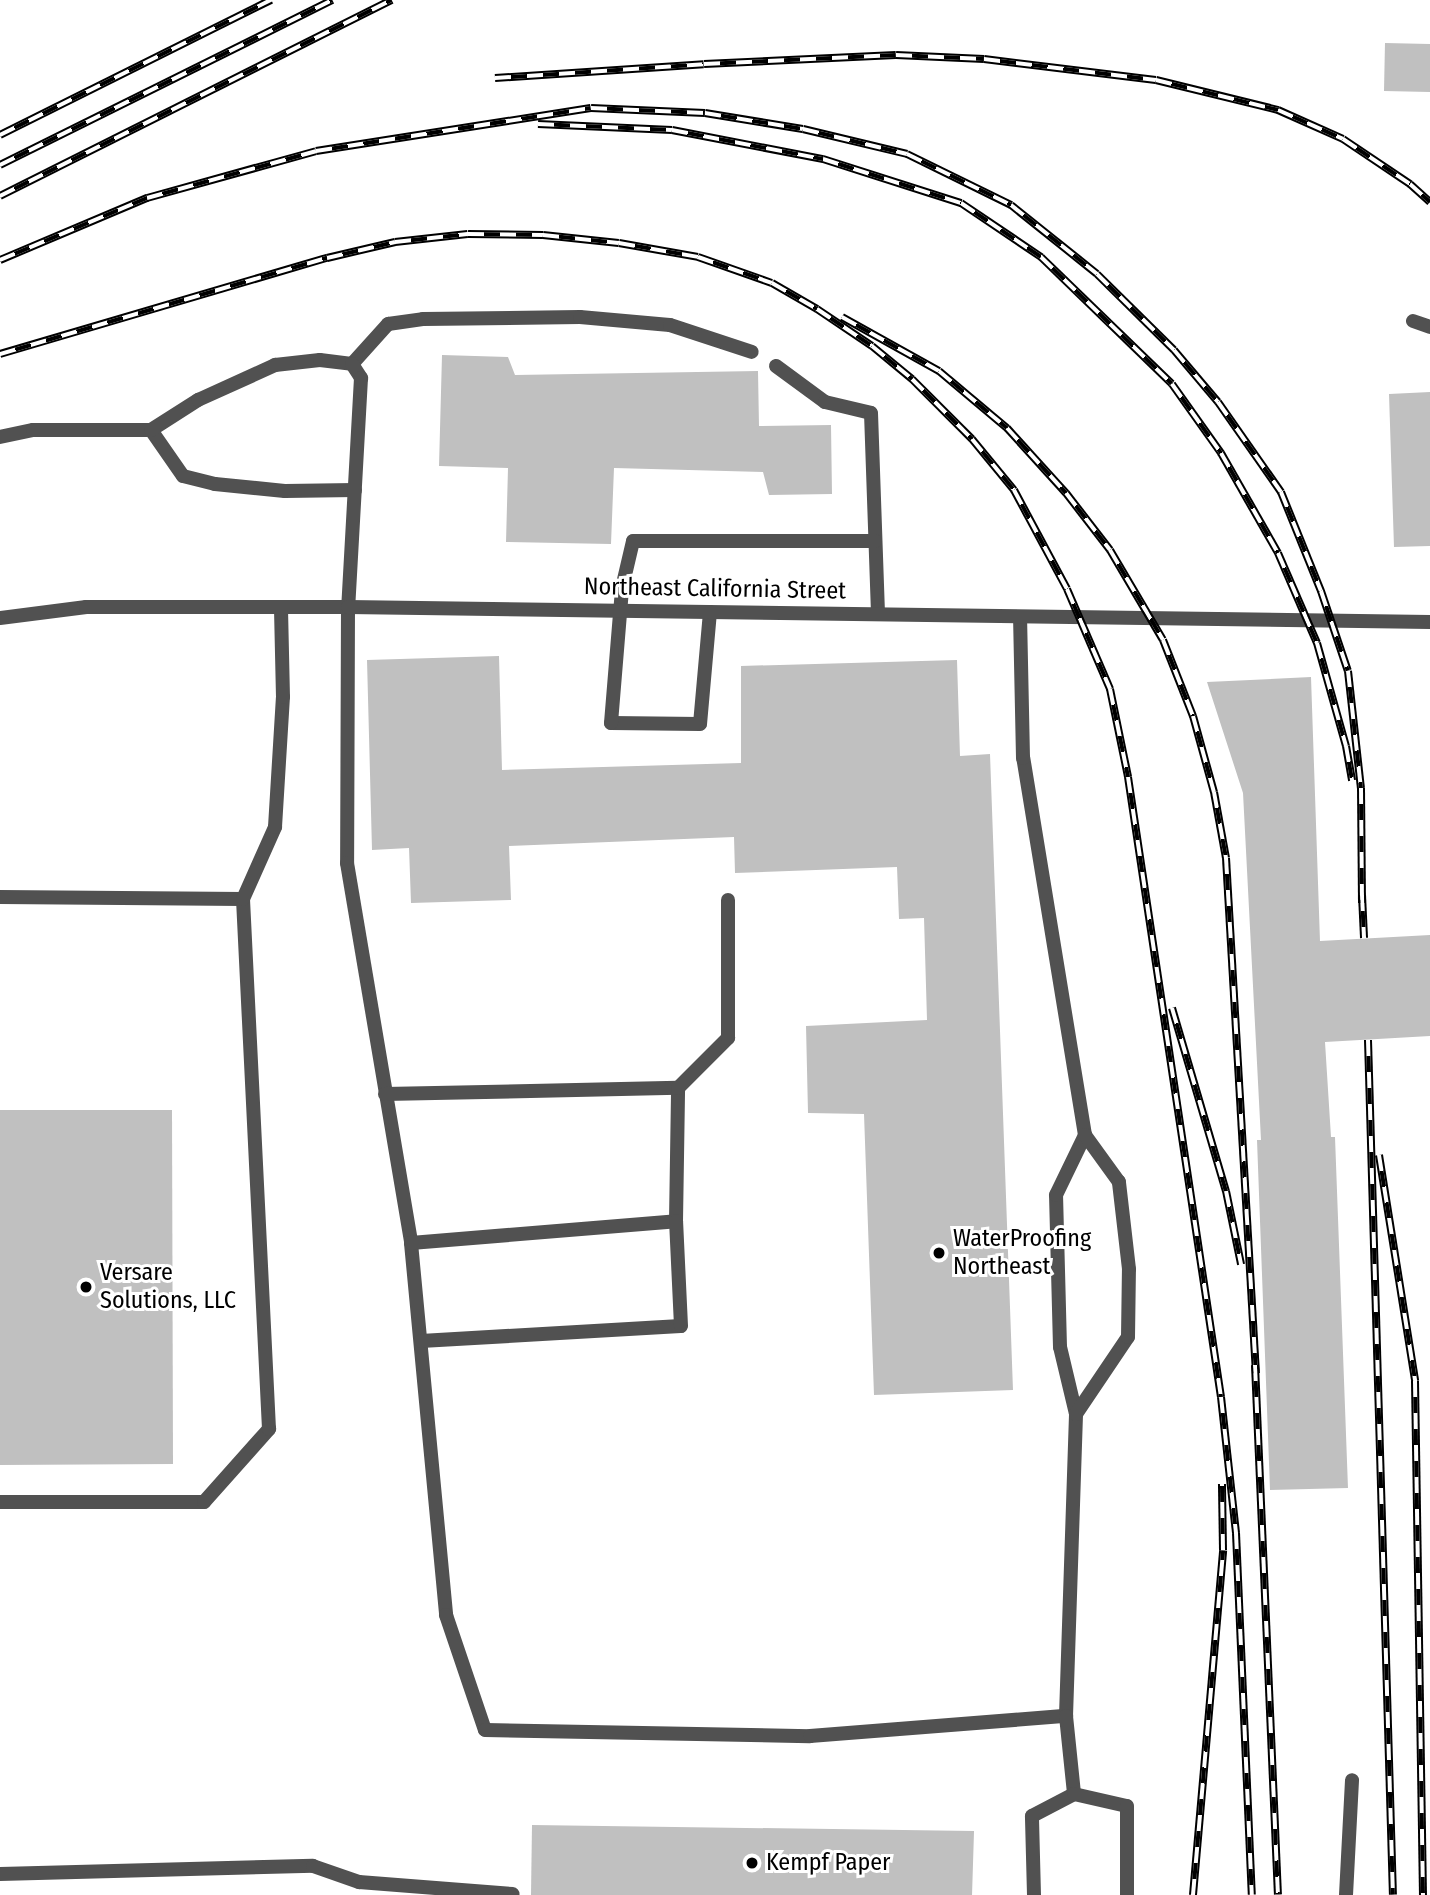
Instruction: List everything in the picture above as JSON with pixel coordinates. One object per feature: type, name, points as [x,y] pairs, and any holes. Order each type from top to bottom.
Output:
[{"type":"street","points":[[352,364],[388,324],[423,319],[580,317],[670,325],[752,352]]},
{"type":"street","points":[[1413,321],[1430,327]]},
{"type":"street","points":[[0,436],[33,430],[151,430],[198,400],[275,365],[320,360],[352,364]]},
{"type":"street","points":[[352,364],[361,378],[348,607],[347,863],[411,1244],[446,1615],[485,1730],[810,1736],[1066,1716]]},
{"type":"street","points":[[776,366],[825,402],[871,413],[878,614]]},
{"type":"street","points":[[151,430],[183,477],[285,491],[355,490]]},
{"type":"street","points":[[710,612],[700,724],[611,723],[622,588],[633,541],[875,541]]},
{"type":"street","name":"Northeast California Street","points":[[0,618],[86,607],[348,607],[1430,622]]},
{"type":"street","points":[[0,1502],[204,1502],[269,1429],[243,899],[275,827],[284,697],[281,607]]},
{"type":"street","points":[[1020,617],[1023,758],[1085,1135],[1119,1182],[1129,1269],[1128,1337],[1076,1414]]},
{"type":"street","points":[[0,897],[243,899]]},
{"type":"street","points":[[385,1094],[678,1088],[729,1038],[728,900]]},
{"type":"street","points":[[421,1341],[681,1326],[676,1221],[678,1088]]},
{"type":"street","points":[[1074,1794],[1066,1716],[1076,1414],[1060,1347],[1056,1195],[1085,1135]]},
{"type":"street","points":[[411,1244],[676,1221]]},
{"type":"street","points":[[1346,1895],[1352,1780]]},
{"type":"street","points":[[1034,1895],[1032,1816],[1074,1794],[1128,1806],[1128,1895]]},
{"type":"street","points":[[0,1874],[313,1866],[359,1882],[513,1894]]},
{"type":"building","points":[[1385,43],[1430,44],[1430,92],[1384,91]]},
{"type":"building","points":[[442,355],[508,357],[515,375],[758,371],[759,426],[831,425],[832,494],[769,495],[763,472],[614,468],[611,544],[506,542],[508,468],[439,466]]},
{"type":"building","points":[[1430,392],[1430,546],[1394,547],[1389,394]]},
{"type":"building","points":[[499,656],[502,770],[741,763],[741,666],[957,660],[960,756],[990,754],[1013,1390],[874,1395],[864,1114],[808,1113],[806,1026],[927,1020],[924,918],[899,919],[897,867],[735,873],[734,837],[509,846],[511,900],[411,903],[409,848],[372,850],[367,660]]},
{"type":"building","points":[[1311,677],[1320,941],[1430,935],[1430,1036],[1325,1042],[1331,1137],[1335,1137],[1348,1488],[1270,1490],[1257,1140],[1261,1140],[1243,793],[1207,682]]},
{"type":"building","name":"Versare Solutions, LLC","points":[[0,1110],[172,1110],[173,1464],[0,1465]]},
{"type":"building","name":"Kempf Paper","points":[[532,1825],[974,1831],[972,1895],[531,1895]]},
{"type":"railway","points":[[0,135],[271,0]]},
{"type":"railway","points":[[0,165],[332,0]]},
{"type":"railway","points":[[0,196],[392,0]]},
{"type":"railway","points":[[495,78],[896,55],[984,59],[1156,80],[1278,110],[1343,139],[1410,184],[1430,202]]},
{"type":"railway","points":[[0,260],[147,198],[316,151],[591,108],[705,113],[803,129],[907,154],[1011,205],[1097,274],[1174,350],[1218,402],[1281,492],[1321,591],[1348,671],[1361,788],[1362,903]]},
{"type":"railway","points":[[538,124],[672,130],[823,159],[961,203],[1041,257],[1172,384],[1221,453],[1278,553],[1317,643],[1346,746],[1352,780]]},
{"type":"railway","points":[[0,354],[327,258],[395,242],[468,234],[543,235],[619,243],[698,257],[772,283],[817,309],[872,346],[912,379],[972,439],[1014,490],[1067,589],[1110,689],[1128,777],[1221,1397],[1236,1533],[1252,1895]]},
{"type":"railway","points":[[842,317],[939,371],[1007,428],[1066,493],[1110,550],[1163,640],[1193,716],[1214,792],[1226,858],[1256,1373]]},
{"type":"railway","points":[[1362,895],[1364,938]]},
{"type":"railway","points":[[1172,1008],[1226,1191],[1241,1264]]},
{"type":"railway","points":[[1368,1040],[1393,1895]]},
{"type":"railway","points":[[1379,1155],[1415,1381],[1423,1895]]},
{"type":"railway","points":[[1255,1365],[1278,1895]]},
{"type":"railway","points":[[1193,1895],[1223,1550],[1222,1484]]},
{"type":"place","name":"WaterProofing Northeast","points":[[939,1253]]},
{"type":"place","name":"Versare Solutions, LLC","points":[[86,1287]]},
{"type":"place","name":"Kempf Paper","points":[[752,1863]]}]
